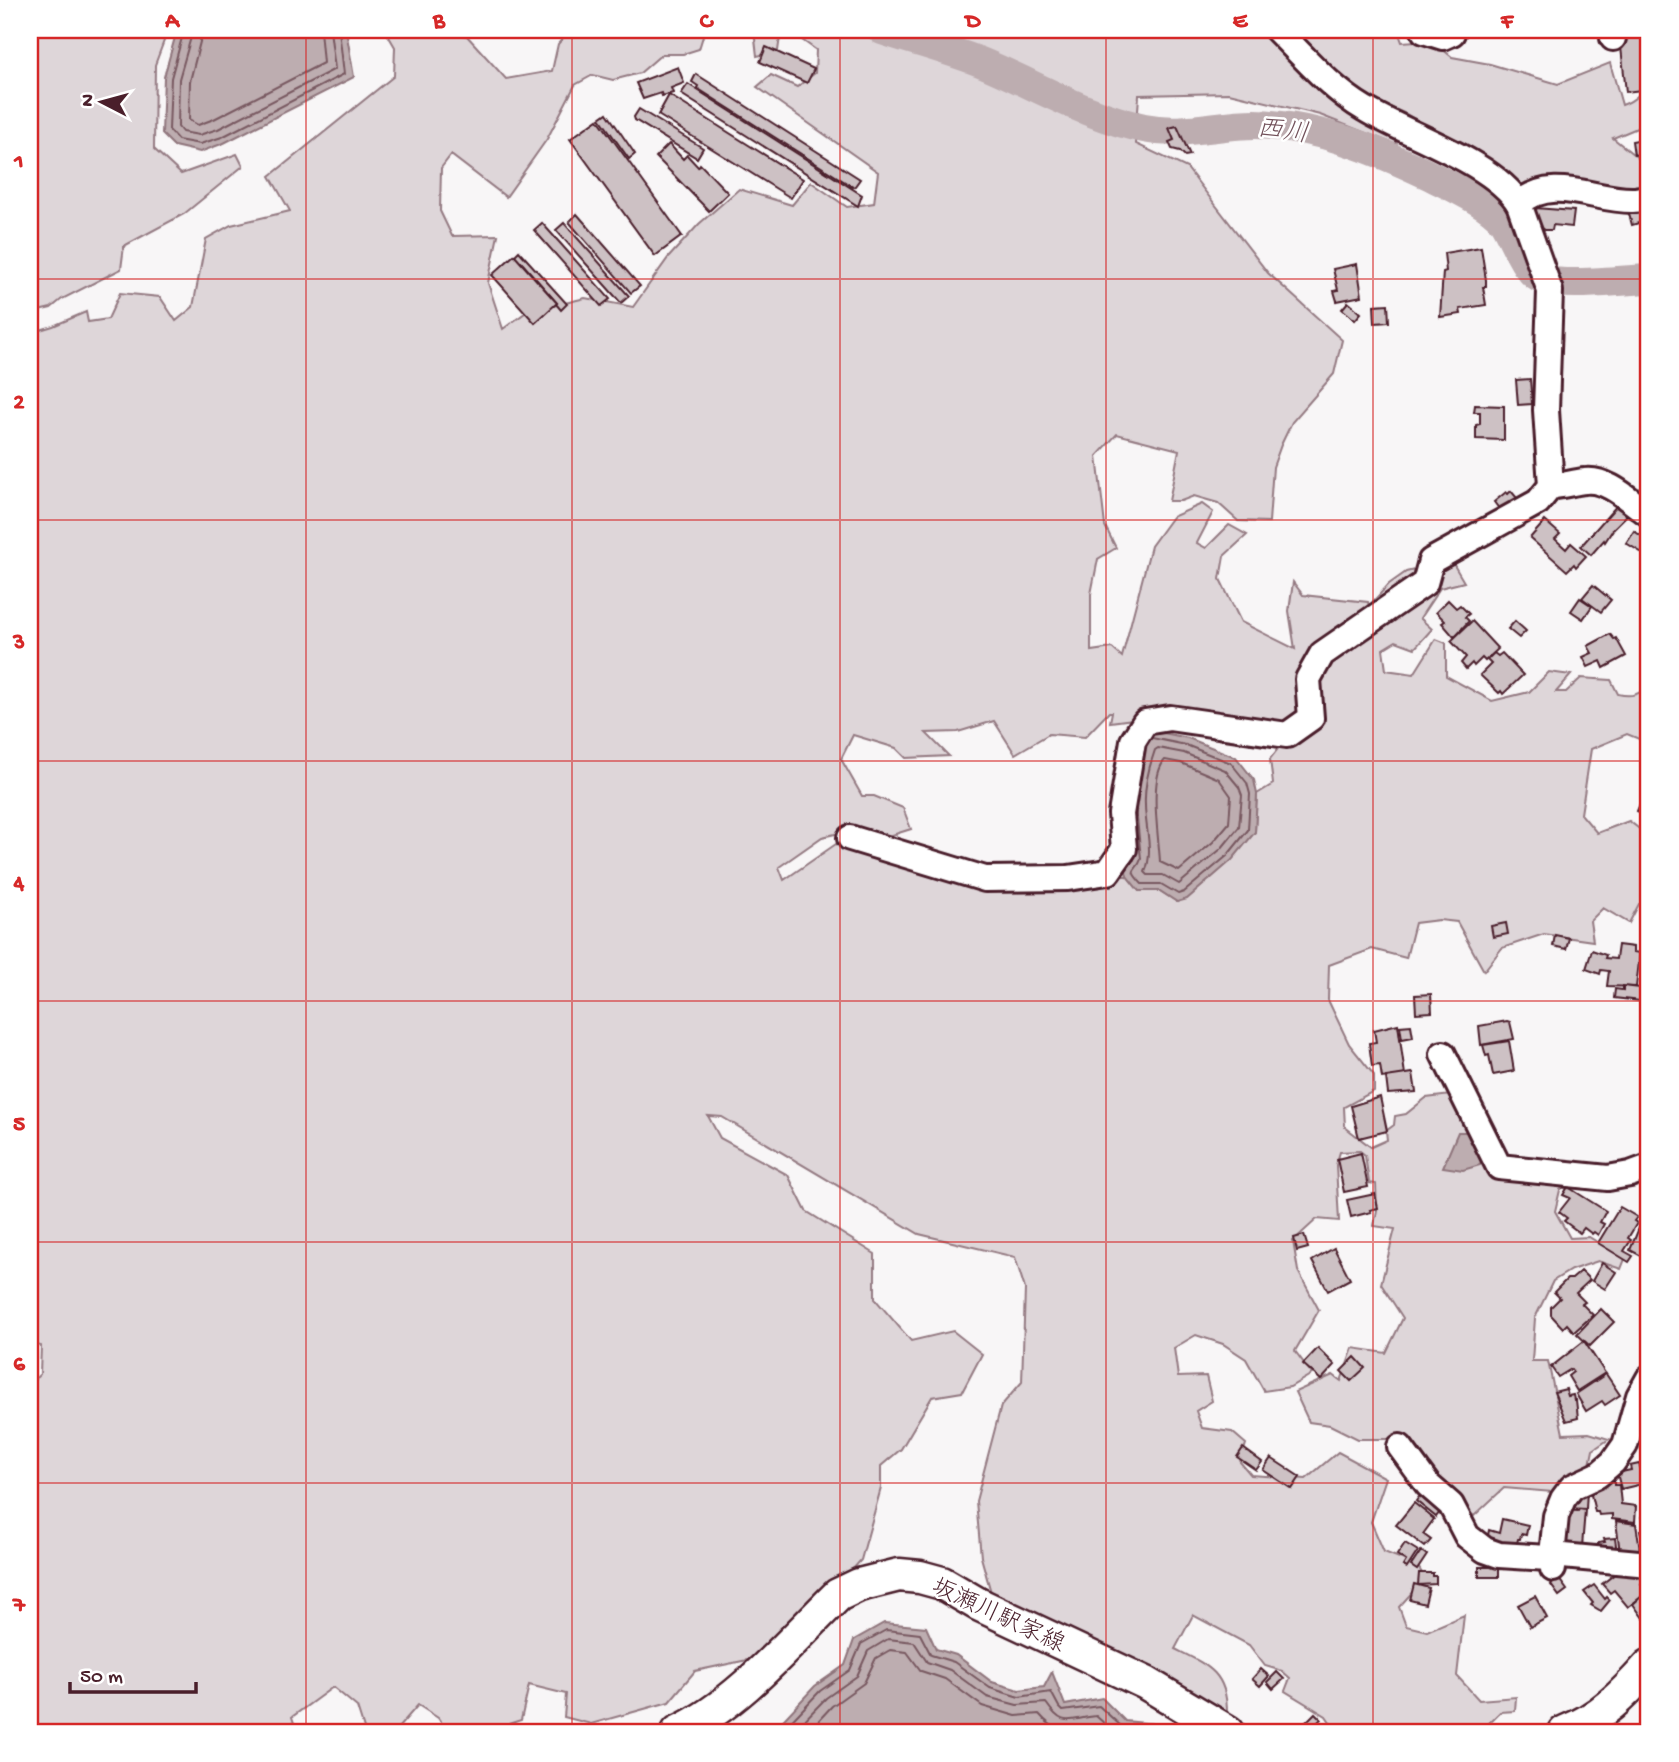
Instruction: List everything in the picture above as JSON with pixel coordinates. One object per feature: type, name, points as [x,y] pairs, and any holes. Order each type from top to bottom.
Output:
[{"type":"main road","name":"坂瀬川駅家線","points":[[678,1732],[697,1724],[730,1700],[838,1595],[859,1585],[899,1575],[942,1583],[978,1604],[1146,1683],[1228,1732]]},
{"type":"main road","points":[[1565,1732],[1585,1724],[1610,1706],[1649,1666]]},
{"type":"street","points":[[850,838],[985,879],[1068,878],[1108,872],[1124,849],[1121,814],[1133,741],[1145,723],[1170,718],[1287,735],[1311,718],[1308,679],[1322,654],[1425,583],[1431,561],[1538,502],[1551,486],[1546,410],[1550,291],[1519,204],[1500,180],[1364,109],[1334,86],[1277,30]]},
{"type":"street","points":[[1424,30],[1443,37],[1452,33],[1450,30]]},
{"type":"street","points":[[1519,204],[1525,199],[1555,188],[1633,200],[1649,197]]},
{"type":"street","points":[[1551,486],[1600,481],[1649,514]]},
{"type":"street","points":[[1443,1054],[1499,1167],[1608,1178],[1649,1167]]},
{"type":"street","points":[[1553,1564],[1556,1516],[1563,1499],[1572,1487],[1598,1475],[1613,1462],[1625,1445],[1639,1396],[1649,1378]]},
{"type":"street","points":[[1400,1447],[1428,1485],[1451,1506],[1467,1536],[1485,1550],[1499,1555],[1548,1558],[1553,1564]]},
{"type":"street","points":[[1553,1564],[1649,1564]]},
{"type":"shaded area","points":[[30,30],[168,30],[155,65],[154,149],[181,174],[237,154],[243,166],[184,214],[124,246],[121,269],[62,299],[51,308],[30,313]]},
{"type":"shaded area","points":[[385,30],[443,30],[467,36],[506,79],[552,71],[558,44],[570,30],[702,30],[704,33],[699,49],[683,54],[662,54],[640,73],[613,80],[593,75],[575,85],[547,139],[506,197],[451,155],[441,168],[440,211],[452,236],[498,235],[488,283],[503,329],[525,313],[585,298],[633,307],[668,258],[699,224],[739,189],[792,205],[811,182],[847,207],[874,203],[878,172],[757,87],[771,75],[797,87],[815,73],[816,50],[788,30],[1269,30],[1393,126],[1397,145],[1320,115],[1229,93],[1139,95],[1136,144],[1187,168],[1268,273],[1342,340],[1334,374],[1292,422],[1281,445],[1273,467],[1269,522],[1238,521],[1218,503],[1194,496],[1181,501],[1169,501],[1179,450],[1117,434],[1097,456],[1105,526],[1116,548],[1098,559],[1091,594],[1091,651],[1112,648],[1122,657],[1151,546],[1172,517],[1202,504],[1213,512],[1197,543],[1206,548],[1229,525],[1247,535],[1224,556],[1220,579],[1241,622],[1295,649],[1289,611],[1293,582],[1303,595],[1368,602],[1369,606],[1389,584],[1406,572],[1435,565],[1448,555],[1464,582],[1440,588],[1420,618],[1432,629],[1415,648],[1396,641],[1383,649],[1386,670],[1414,674],[1436,639],[1446,643],[1446,676],[1492,701],[1529,692],[1549,672],[1571,675],[1556,692],[1566,692],[1581,678],[1611,680],[1618,694],[1623,695],[1639,693],[1649,685],[1649,743],[1627,734],[1591,749],[1581,814],[1597,833],[1629,821],[1642,831],[1649,868],[1649,904],[1639,904],[1629,923],[1603,908],[1590,921],[1593,941],[1544,934],[1502,948],[1484,971],[1457,922],[1439,920],[1415,923],[1406,958],[1372,949],[1329,965],[1328,1000],[1349,1044],[1374,1075],[1374,1091],[1344,1107],[1345,1127],[1371,1147],[1387,1140],[1386,1131],[1394,1125],[1395,1116],[1406,1114],[1426,1098],[1451,1095],[1490,1158],[1489,1174],[1496,1178],[1575,1178],[1560,1190],[1555,1211],[1570,1238],[1589,1237],[1625,1259],[1621,1269],[1598,1261],[1571,1270],[1553,1281],[1535,1318],[1532,1361],[1548,1361],[1563,1434],[1589,1433],[1609,1439],[1593,1450],[1588,1475],[1559,1484],[1553,1492],[1504,1488],[1474,1516],[1433,1483],[1397,1439],[1358,1439],[1330,1425],[1309,1422],[1295,1392],[1333,1375],[1341,1381],[1353,1348],[1386,1353],[1403,1318],[1381,1284],[1395,1229],[1374,1226],[1377,1210],[1376,1184],[1369,1183],[1365,1155],[1360,1151],[1340,1152],[1336,1165],[1339,1221],[1317,1219],[1293,1241],[1298,1271],[1319,1310],[1295,1351],[1312,1374],[1290,1387],[1264,1391],[1246,1359],[1223,1344],[1196,1335],[1174,1348],[1178,1377],[1206,1376],[1212,1401],[1196,1411],[1202,1428],[1232,1432],[1246,1444],[1240,1462],[1251,1475],[1306,1479],[1338,1452],[1386,1478],[1371,1522],[1384,1552],[1417,1565],[1425,1578],[1399,1607],[1406,1626],[1427,1631],[1464,1615],[1457,1676],[1479,1700],[1516,1697],[1515,1711],[1500,1712],[1482,1730],[1474,1732],[1337,1732],[1326,1716],[1285,1691],[1290,1678],[1282,1671],[1265,1666],[1249,1645],[1193,1615],[1175,1649],[1206,1665],[1219,1679],[1226,1698],[1227,1712],[992,1596],[981,1557],[976,1501],[1001,1406],[1022,1382],[1025,1289],[1015,1257],[919,1234],[722,1117],[708,1116],[720,1138],[788,1175],[806,1211],[875,1254],[875,1299],[911,1341],[953,1331],[982,1354],[962,1392],[932,1397],[901,1449],[881,1466],[881,1488],[861,1560],[853,1569],[821,1592],[752,1659],[695,1671],[669,1702],[591,1724],[564,1717],[566,1694],[529,1685],[521,1720],[483,1732],[448,1732],[438,1718],[418,1705],[398,1728],[400,1732],[365,1732],[357,1707],[333,1687],[292,1717],[297,1732],[30,1732],[30,1384],[40,1374],[41,1346],[30,1344],[30,333],[86,312],[88,322],[108,319],[120,293],[160,297],[176,321],[193,307],[206,239],[231,225],[290,211],[270,176],[394,76],[395,47]],"holes":[[[1164,705],[1185,719],[1280,728],[1302,707],[1284,741],[1270,759],[1273,784],[1257,794],[1255,832],[1177,902],[1160,891],[1139,891],[1127,876],[1044,886],[955,883],[836,844],[784,880],[779,867],[822,837],[853,830],[889,836],[911,829],[903,808],[874,796],[862,796],[841,759],[853,735],[896,748],[906,758],[949,756],[926,733],[958,732],[994,721],[1015,754],[1049,734],[1085,737],[1109,712],[1112,712],[1110,722],[1156,716]]]},
{"type":"shaded area","points":[[754,30],[781,30],[778,51],[757,56]]},
{"type":"shaded area","points":[[1290,30],[1400,30],[1398,31],[1402,42],[1431,40],[1452,57],[1490,64],[1558,84],[1610,63],[1622,105],[1649,88],[1649,123],[1613,138],[1638,158],[1649,158],[1649,192],[1554,184],[1516,185],[1492,166],[1406,114],[1362,95]]},
{"type":"water","points":[[177,30],[346,30],[354,77],[224,143],[200,152],[174,146],[162,134],[164,77]]},
{"type":"water","points":[[1144,729],[1188,738],[1236,757],[1254,780],[1257,794],[1255,832],[1232,860],[1187,899],[1177,902],[1160,891],[1139,891],[1127,876],[1124,862],[1134,860],[1131,832]]},
{"type":"water","points":[[1458,1132],[1472,1132],[1483,1152],[1480,1165],[1463,1170],[1443,1167]]},
{"type":"water","points":[[884,1623],[926,1627],[936,1649],[956,1655],[992,1682],[1019,1690],[1044,1687],[1052,1672],[1065,1705],[1102,1698],[1125,1721],[1155,1724],[1158,1732],[772,1732],[815,1686],[845,1665],[854,1640]]},
{"type":"building","points":[[1643,30],[1649,30],[1649,89],[1626,92],[1620,38],[1644,35]]},
{"type":"building","points":[[766,47],[814,69],[807,83],[760,62]]},
{"type":"building","points":[[678,67],[684,83],[671,88],[673,93],[662,96],[661,93],[643,99],[636,83]]},
{"type":"building","points":[[696,74],[860,179],[853,187],[697,88],[692,82]]},
{"type":"building","points":[[688,84],[862,195],[858,206],[681,94]]},
{"type":"building","points":[[669,95],[803,179],[791,198],[658,115]]},
{"type":"building","points":[[639,109],[703,148],[697,158],[635,120]]},
{"type":"building","points":[[607,113],[635,154],[629,159],[600,118]]},
{"type":"building","points":[[598,119],[682,236],[655,256],[570,139]]},
{"type":"building","points":[[1177,126],[1190,155],[1185,156],[1172,149],[1169,142],[1174,140],[1169,128]]},
{"type":"building","points":[[1648,138],[1649,152],[1634,155],[1632,141]]},
{"type":"building","points":[[669,144],[683,159],[687,155],[698,167],[700,164],[728,193],[709,211],[656,157]]},
{"type":"building","points":[[1535,208],[1574,211],[1572,227],[1553,225],[1552,230],[1545,230],[1530,220]]},
{"type":"building","points":[[1649,208],[1649,220],[1632,225],[1629,214]]},
{"type":"building","points":[[577,214],[640,286],[631,293],[569,222]]},
{"type":"building","points":[[542,223],[610,299],[601,306],[534,230]]},
{"type":"building","points":[[564,223],[629,296],[621,303],[556,230]]},
{"type":"building","points":[[1481,247],[1486,280],[1486,287],[1483,287],[1486,305],[1460,309],[1461,314],[1440,317],[1443,272],[1446,271],[1444,253]]},
{"type":"building","points":[[519,251],[567,304],[561,310],[515,255]]},
{"type":"building","points":[[514,255],[557,303],[535,323],[492,275]]},
{"type":"building","points":[[1357,264],[1362,296],[1337,301],[1334,291],[1338,290],[1333,269]]},
{"type":"building","points":[[1348,302],[1361,313],[1355,320],[1342,309]]},
{"type":"building","points":[[1388,304],[1389,322],[1375,323],[1374,305]]},
{"type":"building","points":[[1530,379],[1532,404],[1518,405],[1516,380]]},
{"type":"building","points":[[1475,405],[1504,406],[1504,440],[1476,439],[1480,412],[1474,412]]},
{"type":"building","points":[[1511,491],[1517,498],[1500,510],[1494,502]]},
{"type":"building","points":[[1619,503],[1630,512],[1591,555],[1581,546]]},
{"type":"building","points":[[1545,521],[1560,534],[1555,539],[1566,549],[1571,543],[1586,556],[1576,567],[1574,564],[1567,571],[1530,538]]},
{"type":"building","points":[[1634,531],[1649,541],[1649,547],[1644,554],[1626,543]]},
{"type":"building","points":[[1593,585],[1611,600],[1601,612],[1582,598]]},
{"type":"building","points":[[1580,598],[1592,606],[1583,619],[1571,611]]},
{"type":"building","points":[[1448,600],[1456,608],[1460,605],[1469,614],[1465,617],[1469,621],[1454,637],[1436,612]]},
{"type":"building","points":[[1472,621],[1498,649],[1485,661],[1482,658],[1466,669],[1461,663],[1466,657],[1451,641]]},
{"type":"building","points":[[1515,621],[1526,631],[1519,638],[1508,629]]},
{"type":"building","points":[[1610,634],[1616,638],[1626,656],[1604,668],[1601,661],[1588,667],[1583,657],[1592,653],[1588,646]]},
{"type":"building","points":[[1494,653],[1498,656],[1502,653],[1523,675],[1503,694],[1480,675],[1491,664],[1487,660]]},
{"type":"building","points":[[1642,799],[1649,802],[1649,818],[1637,811]]},
{"type":"building","points":[[1506,923],[1508,934],[1493,937],[1491,926]]},
{"type":"building","points":[[1555,935],[1569,938],[1566,949],[1553,946]]},
{"type":"building","points":[[1618,945],[1633,947],[1633,952],[1640,953],[1636,987],[1607,986],[1609,971],[1601,970],[1600,974],[1586,969],[1592,950],[1606,955],[1605,958],[1616,959]]},
{"type":"building","points":[[1623,986],[1649,989],[1649,1002],[1614,998],[1615,989],[1623,990]]},
{"type":"building","points":[[1431,994],[1432,1012],[1416,1013],[1415,995]]},
{"type":"building","points":[[1510,1022],[1514,1039],[1481,1045],[1479,1026]]},
{"type":"building","points":[[1398,1024],[1405,1075],[1382,1078],[1380,1065],[1372,1066],[1369,1043],[1376,1042],[1374,1030]]},
{"type":"building","points":[[1411,1025],[1413,1037],[1402,1039],[1400,1026]]},
{"type":"building","points":[[1509,1041],[1514,1071],[1493,1075],[1489,1055],[1486,1056],[1483,1045]]},
{"type":"building","points":[[1413,1073],[1416,1092],[1388,1094],[1386,1077]]},
{"type":"building","points":[[1380,1097],[1387,1131],[1359,1138],[1351,1106]]},
{"type":"building","points":[[1361,1153],[1368,1187],[1344,1192],[1337,1159]]},
{"type":"building","points":[[1568,1187],[1606,1211],[1600,1222],[1604,1224],[1598,1235],[1584,1228],[1580,1233],[1564,1221],[1567,1218],[1559,1212],[1570,1198],[1563,1195]]},
{"type":"building","points":[[1375,1194],[1378,1208],[1351,1217],[1347,1200]]},
{"type":"building","points":[[1620,1207],[1637,1217],[1634,1221],[1637,1223],[1628,1238],[1631,1240],[1624,1251],[1633,1256],[1629,1262],[1598,1243]]},
{"type":"building","points":[[1639,1228],[1649,1233],[1649,1260],[1630,1250]]},
{"type":"building","points":[[1304,1235],[1308,1248],[1297,1251],[1294,1238]]},
{"type":"building","points":[[1334,1248],[1350,1279],[1328,1291],[1312,1261]]},
{"type":"building","points":[[1602,1263],[1616,1272],[1605,1289],[1592,1281]]},
{"type":"building","points":[[1581,1271],[1590,1280],[1576,1293],[1593,1315],[1574,1332],[1567,1324],[1563,1328],[1551,1315],[1551,1307],[1560,1298],[1554,1292],[1567,1279],[1572,1279]]},
{"type":"building","points":[[1601,1309],[1614,1322],[1590,1346],[1577,1334]]},
{"type":"building","points":[[1584,1341],[1605,1373],[1577,1391],[1568,1376],[1573,1372],[1571,1369],[1558,1377],[1551,1367]]},
{"type":"building","points":[[1318,1348],[1335,1365],[1321,1380],[1303,1364]]},
{"type":"building","points":[[1355,1357],[1365,1368],[1351,1381],[1341,1371]]},
{"type":"building","points":[[1606,1374],[1620,1395],[1605,1405],[1602,1401],[1586,1411],[1576,1394]]},
{"type":"building","points":[[1566,1389],[1568,1396],[1573,1395],[1576,1400],[1578,1418],[1566,1421],[1554,1392]]},
{"type":"building","points":[[1243,1448],[1262,1462],[1256,1470],[1237,1457]]},
{"type":"building","points":[[1271,1458],[1300,1477],[1292,1489],[1263,1470]]},
{"type":"building","points":[[1639,1464],[1646,1483],[1621,1489],[1617,1473],[1631,1470],[1630,1466]]},
{"type":"building","points":[[1614,1479],[1614,1485],[1619,1485],[1621,1504],[1636,1506],[1635,1522],[1612,1519],[1612,1514],[1599,1515],[1595,1512],[1589,1486]]},
{"type":"building","points":[[1425,1489],[1445,1505],[1436,1517],[1416,1501]]},
{"type":"building","points":[[1587,1490],[1586,1509],[1568,1508],[1569,1496]]},
{"type":"building","points":[[1414,1503],[1434,1519],[1423,1534],[1431,1540],[1425,1547],[1396,1525]]},
{"type":"building","points":[[1561,1510],[1585,1510],[1582,1547],[1559,1548]]},
{"type":"building","points":[[1649,1513],[1648,1560],[1640,1530],[1645,1529],[1642,1515]]},
{"type":"building","points":[[1502,1519],[1528,1525],[1526,1535],[1521,1534],[1515,1550],[1487,1540],[1489,1530],[1499,1533]]},
{"type":"building","points":[[1616,1521],[1636,1524],[1640,1550],[1620,1553]]},
{"type":"building","points":[[1615,1538],[1617,1553],[1599,1555],[1598,1543],[1605,1542],[1604,1539]]},
{"type":"building","points":[[1405,1543],[1418,1551],[1407,1568],[1403,1566],[1406,1561],[1397,1555]]},
{"type":"building","points":[[1421,1551],[1427,1555],[1417,1570],[1411,1566]]},
{"type":"building","points":[[1479,1567],[1499,1567],[1499,1577],[1479,1577]]},
{"type":"building","points":[[1624,1567],[1644,1581],[1641,1584],[1648,1592],[1628,1607],[1614,1590],[1610,1593],[1602,1584]]},
{"type":"building","points":[[1419,1573],[1433,1573],[1433,1576],[1436,1576],[1436,1584],[1418,1585]]},
{"type":"building","points":[[1559,1579],[1567,1590],[1559,1596],[1551,1585]]},
{"type":"building","points":[[1414,1584],[1429,1588],[1425,1604],[1410,1600]]},
{"type":"building","points":[[1594,1585],[1605,1599],[1607,1597],[1610,1600],[1601,1611],[1591,1605],[1593,1603],[1584,1592]]},
{"type":"building","points":[[1649,1590],[1649,1613],[1643,1618],[1633,1604]]},
{"type":"building","points":[[1535,1596],[1547,1618],[1530,1627],[1518,1605]]},
{"type":"building","points":[[1261,1669],[1269,1676],[1260,1686],[1252,1679]]},
{"type":"building","points":[[1277,1672],[1284,1679],[1273,1689],[1267,1682]]},
{"type":"building","points":[[1315,1713],[1321,1719],[1308,1732],[1301,1727]]},
{"type":"waterway","name":"西川","points":[[882,30],[971,58],[1082,108],[1123,123],[1172,131],[1241,124],[1278,125],[1346,141],[1431,176],[1489,208],[1503,221],[1521,255],[1537,277],[1554,282],[1580,283],[1649,279]]}]
